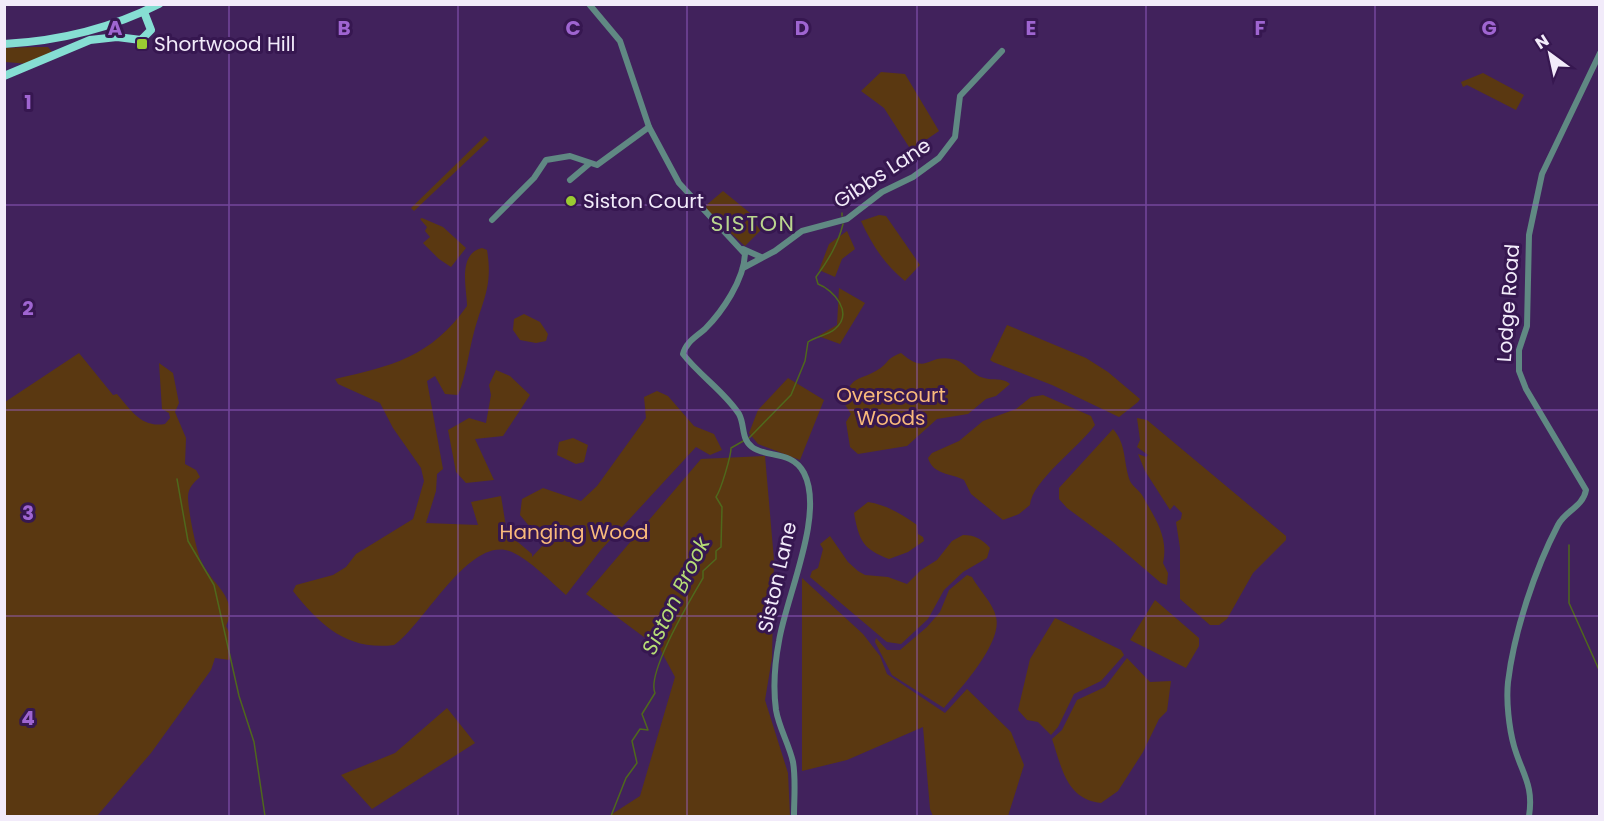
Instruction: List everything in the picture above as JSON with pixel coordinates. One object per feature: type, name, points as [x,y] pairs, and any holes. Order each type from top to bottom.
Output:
[{"type":"main road","points":[[4,44],[84,33],[144,12],[159,4]]},
{"type":"main road","points":[[4,76],[96,39],[117,37],[141,40],[151,30],[144,12]]},
{"type":"street","points":[[589,4],[620,41],[649,127],[685,192],[742,249],[745,254],[743,268]]},
{"type":"street","name":"Gibbs Lane","points":[[743,268],[775,251],[802,231],[847,219],[882,192],[913,177],[939,158],[954,137],[960,96],[1002,51]]},
{"type":"street","name":"Lodge Road","points":[[1529,816],[1532,799],[1528,779],[1515,748],[1508,684],[1516,641],[1547,545],[1560,521],[1584,498],[1586,490],[1560,442],[1538,412],[1520,375],[1519,345],[1527,326],[1528,245],[1542,174],[1599,53]]},
{"type":"street","points":[[492,220],[534,178],[546,160],[570,156],[597,165],[649,127]]},
{"type":"street","points":[[570,180],[589,164]]},
{"type":"street","points":[[742,249],[761,257]]},
{"type":"street","name":"Siston Lane","points":[[743,268],[717,315],[690,341],[683,354],[729,401],[741,417],[746,440],[756,449],[772,452],[796,464],[804,473],[808,489],[807,538],[778,641],[776,674],[776,709],[793,763],[794,816]]},
{"type":"green space","points":[[48,47],[53,53],[29,64],[5,62],[5,48]]},
{"type":"green space","points":[[881,72],[905,74],[939,131],[911,150],[884,108],[861,91]]},
{"type":"green space","points":[[1483,73],[1524,95],[1516,110],[1467,85],[1463,87],[1461,82]]},
{"type":"green space","points":[[485,136],[489,140],[414,211],[411,208]]},
{"type":"green space","points":[[723,191],[755,217],[753,222],[761,230],[745,246],[703,208]]},
{"type":"green space","points":[[879,215],[886,216],[920,265],[905,281],[880,254],[861,221]]},
{"type":"green space","points":[[420,219],[443,227],[466,248],[451,267],[423,243],[430,237],[425,231],[427,227]]},
{"type":"green space","points":[[847,231],[855,249],[842,259],[835,277],[819,270],[829,244]]},
{"type":"green space","name":"Hanging Wood","points":[[482,248],[487,250],[488,283],[458,395],[445,394],[435,376],[427,381],[443,469],[437,474],[436,491],[426,523],[478,525],[471,502],[501,496],[507,533],[532,554],[532,557],[544,544],[520,515],[522,499],[543,488],[581,501],[597,486],[646,418],[644,397],[657,391],[668,396],[694,426],[714,434],[722,450],[710,455],[696,447],[600,551],[566,595],[519,556],[512,552],[496,550],[480,556],[464,568],[394,645],[377,646],[349,640],[324,625],[293,591],[296,585],[333,575],[346,567],[356,554],[413,519],[424,481],[421,468],[393,428],[380,403],[338,384],[335,379],[392,364],[409,357],[439,337],[467,306],[466,265],[469,257]]},
{"type":"green space","points":[[839,288],[865,303],[840,344],[818,336],[837,325]]},
{"type":"green space","points":[[524,314],[540,322],[548,334],[546,341],[536,343],[520,340],[513,330],[514,319]]},
{"type":"green space","points":[[1007,325],[1086,358],[1108,372],[1140,399],[1119,417],[1052,385],[993,362],[990,360]]},
{"type":"green space","points":[[79,353],[113,395],[117,394],[137,416],[157,425],[165,424],[170,418],[169,413],[162,409],[159,363],[173,373],[179,403],[175,412],[186,438],[185,464],[196,470],[200,477],[188,494],[193,529],[201,561],[227,599],[229,616],[226,626],[229,632],[230,660],[215,658],[211,670],[151,753],[97,816],[5,816],[5,402]]},
{"type":"green space","name":"Overscourt Woods","points":[[901,353],[910,360],[922,364],[943,358],[957,360],[979,376],[1010,384],[968,414],[937,419],[907,446],[858,454],[850,447],[846,422],[851,414],[844,403],[846,394],[856,380],[879,369],[892,357]]},
{"type":"green space","points":[[496,370],[510,376],[530,395],[503,436],[475,439],[494,480],[466,483],[456,472],[448,430],[469,418],[486,423],[491,395],[489,385]]},
{"type":"green space","points":[[788,378],[824,400],[800,460],[758,444],[749,433],[758,410]]},
{"type":"green space","points":[[1043,395],[1091,416],[1095,425],[1047,475],[1039,485],[1030,505],[1019,514],[1003,520],[971,494],[964,480],[938,471],[930,464],[928,458],[932,453],[959,441],[983,421],[1016,409],[1031,397]]},
{"type":"green space","points":[[1137,418],[1147,420],[1286,536],[1286,540],[1253,573],[1227,619],[1219,625],[1210,625],[1180,599],[1180,548],[1176,522],[1181,519],[1182,513],[1174,505],[1170,510],[1145,471],[1138,454],[1146,457],[1148,455],[1137,447],[1140,440]]},
{"type":"green space","points":[[1113,429],[1123,447],[1130,481],[1142,495],[1162,535],[1163,563],[1168,573],[1167,585],[1161,583],[1113,542],[1067,508],[1059,499],[1059,488]]},
{"type":"green space","points":[[573,438],[588,445],[584,462],[576,464],[557,455],[559,442]]},
{"type":"green space","points":[[765,456],[774,560],[772,658],[765,700],[788,773],[790,816],[609,816],[640,796],[675,677],[660,649],[586,594],[701,459]]},
{"type":"green space","points":[[868,502],[894,511],[917,525],[918,534],[923,537],[924,541],[908,552],[889,559],[873,552],[860,537],[854,513]]},
{"type":"green space","points":[[963,535],[975,537],[987,545],[990,548],[987,558],[963,572],[944,590],[928,619],[901,644],[887,642],[810,577],[812,571],[818,568],[823,549],[820,544],[830,536],[848,562],[858,571],[865,575],[888,577],[907,584],[921,570],[937,560],[952,541]]},
{"type":"green space","points":[[967,575],[972,577],[992,607],[996,617],[996,628],[993,640],[978,666],[944,708],[892,675],[875,642],[876,638],[887,650],[900,650],[927,627],[940,612],[949,590]]},
{"type":"green space","points":[[802,578],[863,634],[880,656],[887,674],[945,713],[967,689],[1011,732],[1024,765],[1008,816],[933,816],[930,809],[923,727],[847,760],[802,771]]},
{"type":"green space","points":[[1155,600],[1199,638],[1199,646],[1186,668],[1130,640]]},
{"type":"green space","points":[[1055,618],[1121,650],[1124,655],[1101,681],[1074,694],[1058,727],[1051,735],[1038,722],[1027,720],[1018,710],[1030,659]]},
{"type":"green space","points":[[1127,658],[1150,682],[1171,681],[1167,711],[1159,719],[1143,752],[1118,791],[1101,803],[1089,800],[1073,789],[1063,771],[1052,739],[1062,730],[1077,700],[1105,687]]},
{"type":"green space","points":[[447,708],[475,743],[372,809],[341,775],[395,753]]},
{"type":"waterway","name":"Siston Brook","points":[[749,438],[791,395],[805,361],[808,342],[832,331],[840,323],[843,316],[840,303],[830,291],[818,284],[816,277],[832,251],[843,224]]},
{"type":"waterway","name":"Siston Brook","points":[[611,816],[626,778],[637,763],[632,741],[640,729],[648,730],[642,714],[655,693],[654,683],[663,654],[703,578],[703,571],[716,559],[716,551],[721,547],[722,507],[716,497],[731,448],[745,440]]},
{"type":"waterway","points":[[177,479],[188,541],[214,585],[239,696],[254,742],[265,816]]},
{"type":"waterway","points":[[1569,545],[1569,603],[1600,672]]},
{"type":"place","name":"Shortwood Hill","points":[[142,44]]},
{"type":"place","name":"Siston Court","points":[[571,201]]},
{"type":"district","name":"SISTON","points":[[753,223]]}]
